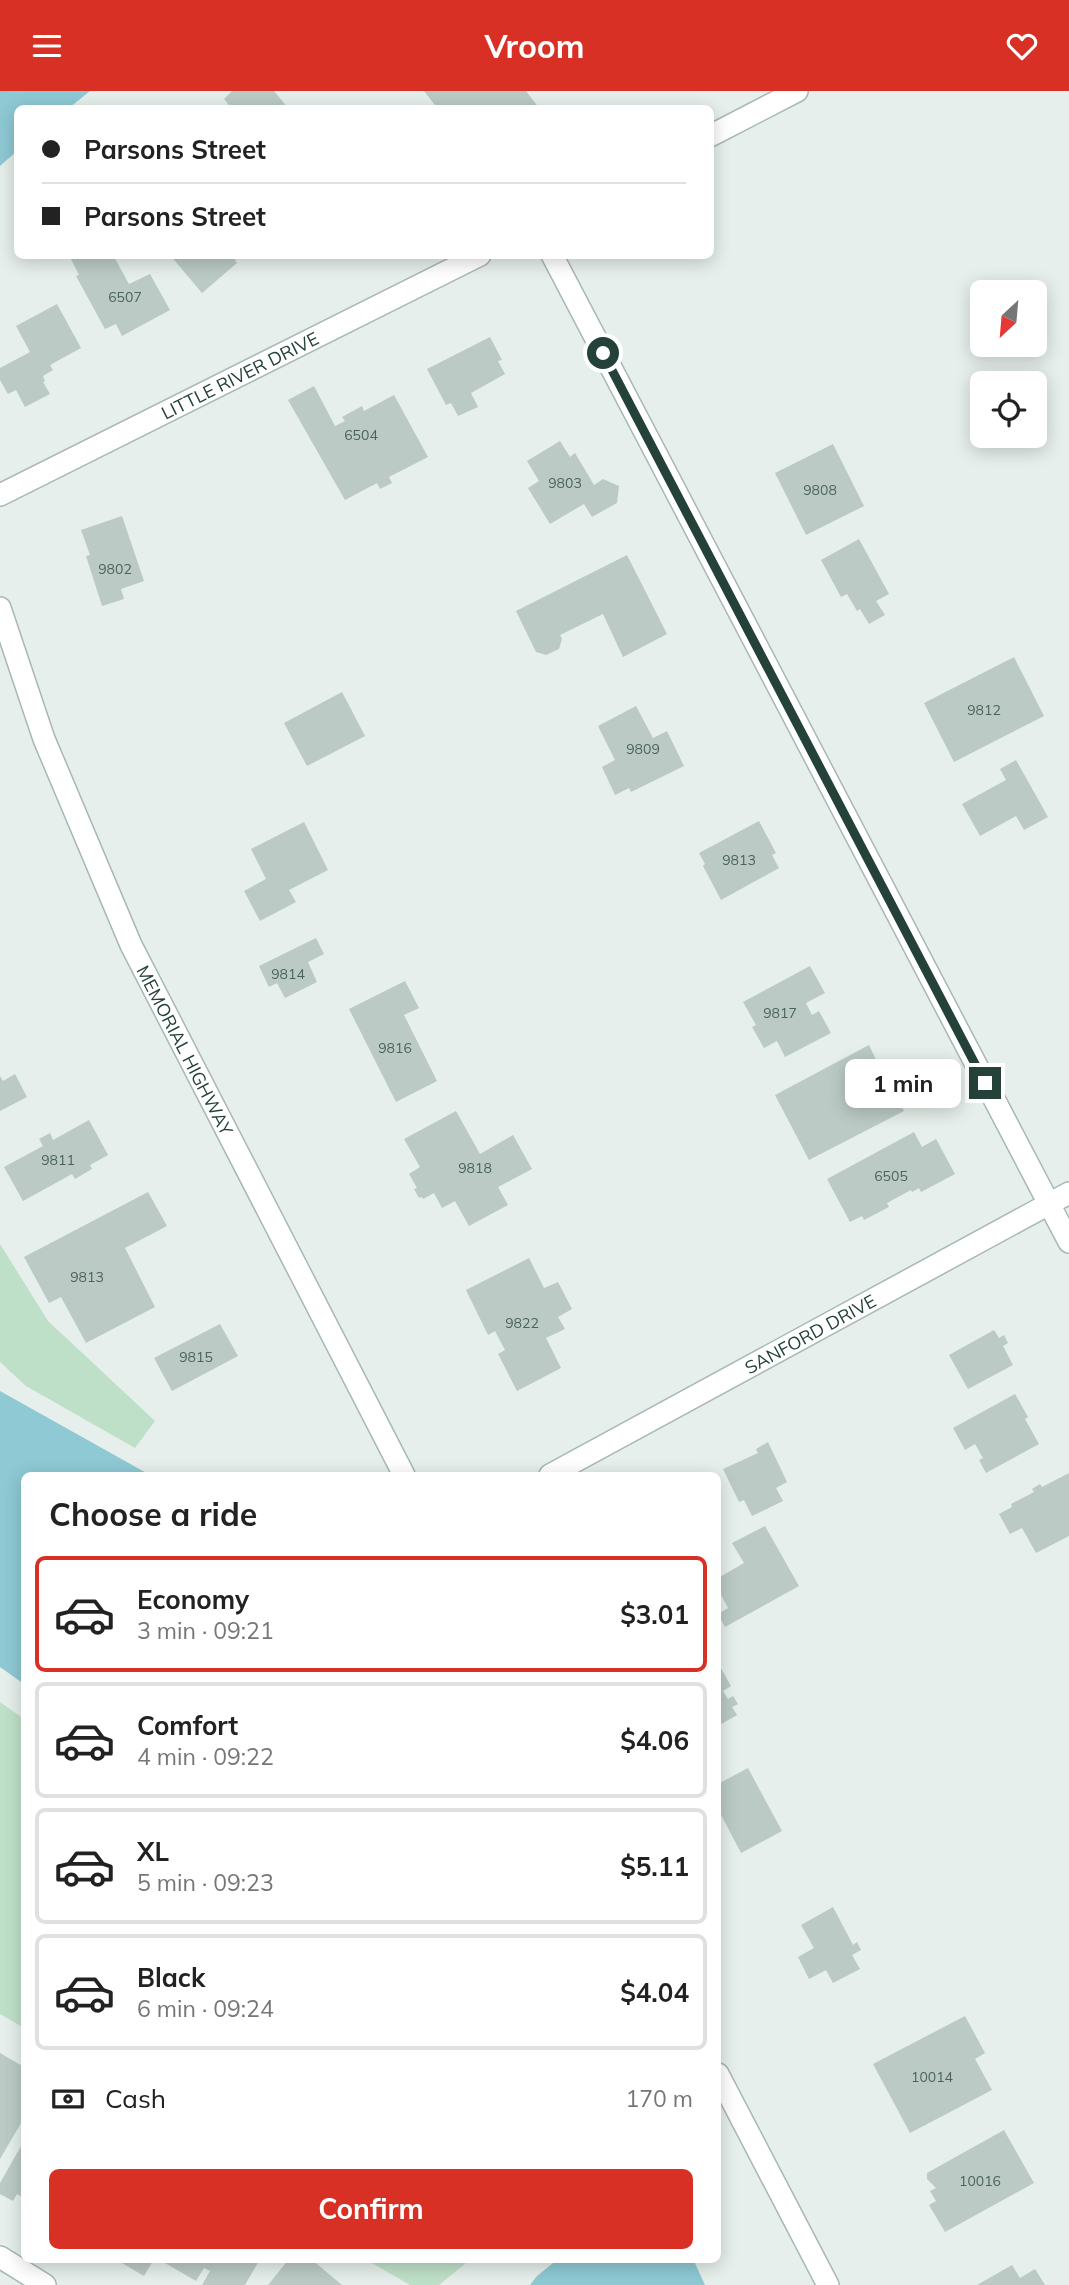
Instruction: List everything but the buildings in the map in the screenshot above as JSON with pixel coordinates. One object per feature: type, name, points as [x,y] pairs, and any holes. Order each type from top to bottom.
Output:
[{"type":"street","points":[[714,134],[797,91]]},
{"type":"street","name":"LITTLE RIVER DRIVE","points":[[0,495],[473,259]]},
{"type":"street","points":[[554,259],[1069,1243]]},
{"type":"street","name":"MEMORIAL HIGHWAY","points":[[0,608],[44,739],[131,945],[402,1472]]},
{"type":"street","name":"SANFORD DRIVE","points":[[556,1472],[1069,1193]]},
{"type":"street","points":[[721,2080],[828,2285]]},
{"type":"street","points":[[0,2257],[45,2285]]},
{"type":"green space","points":[[0,1244],[48,1321],[155,1421],[135,1448],[26,1386],[0,1362]]},
{"type":"green space","points":[[0,1702],[21,1717],[21,2026],[0,2014]]},
{"type":"green space","points":[[372,2263],[466,2263],[439,2285],[410,2285]]},
{"type":"water","points":[[0,91],[90,91],[73,105],[14,105],[14,154],[0,166]]},
{"type":"water","points":[[0,1391],[145,1472],[21,1472],[21,1682],[0,1667]]},
{"type":"water","points":[[553,2263],[695,2263],[705,2285],[530,2285]]},
{"type":"route","points":[[603,353],[985,1083]]}]
